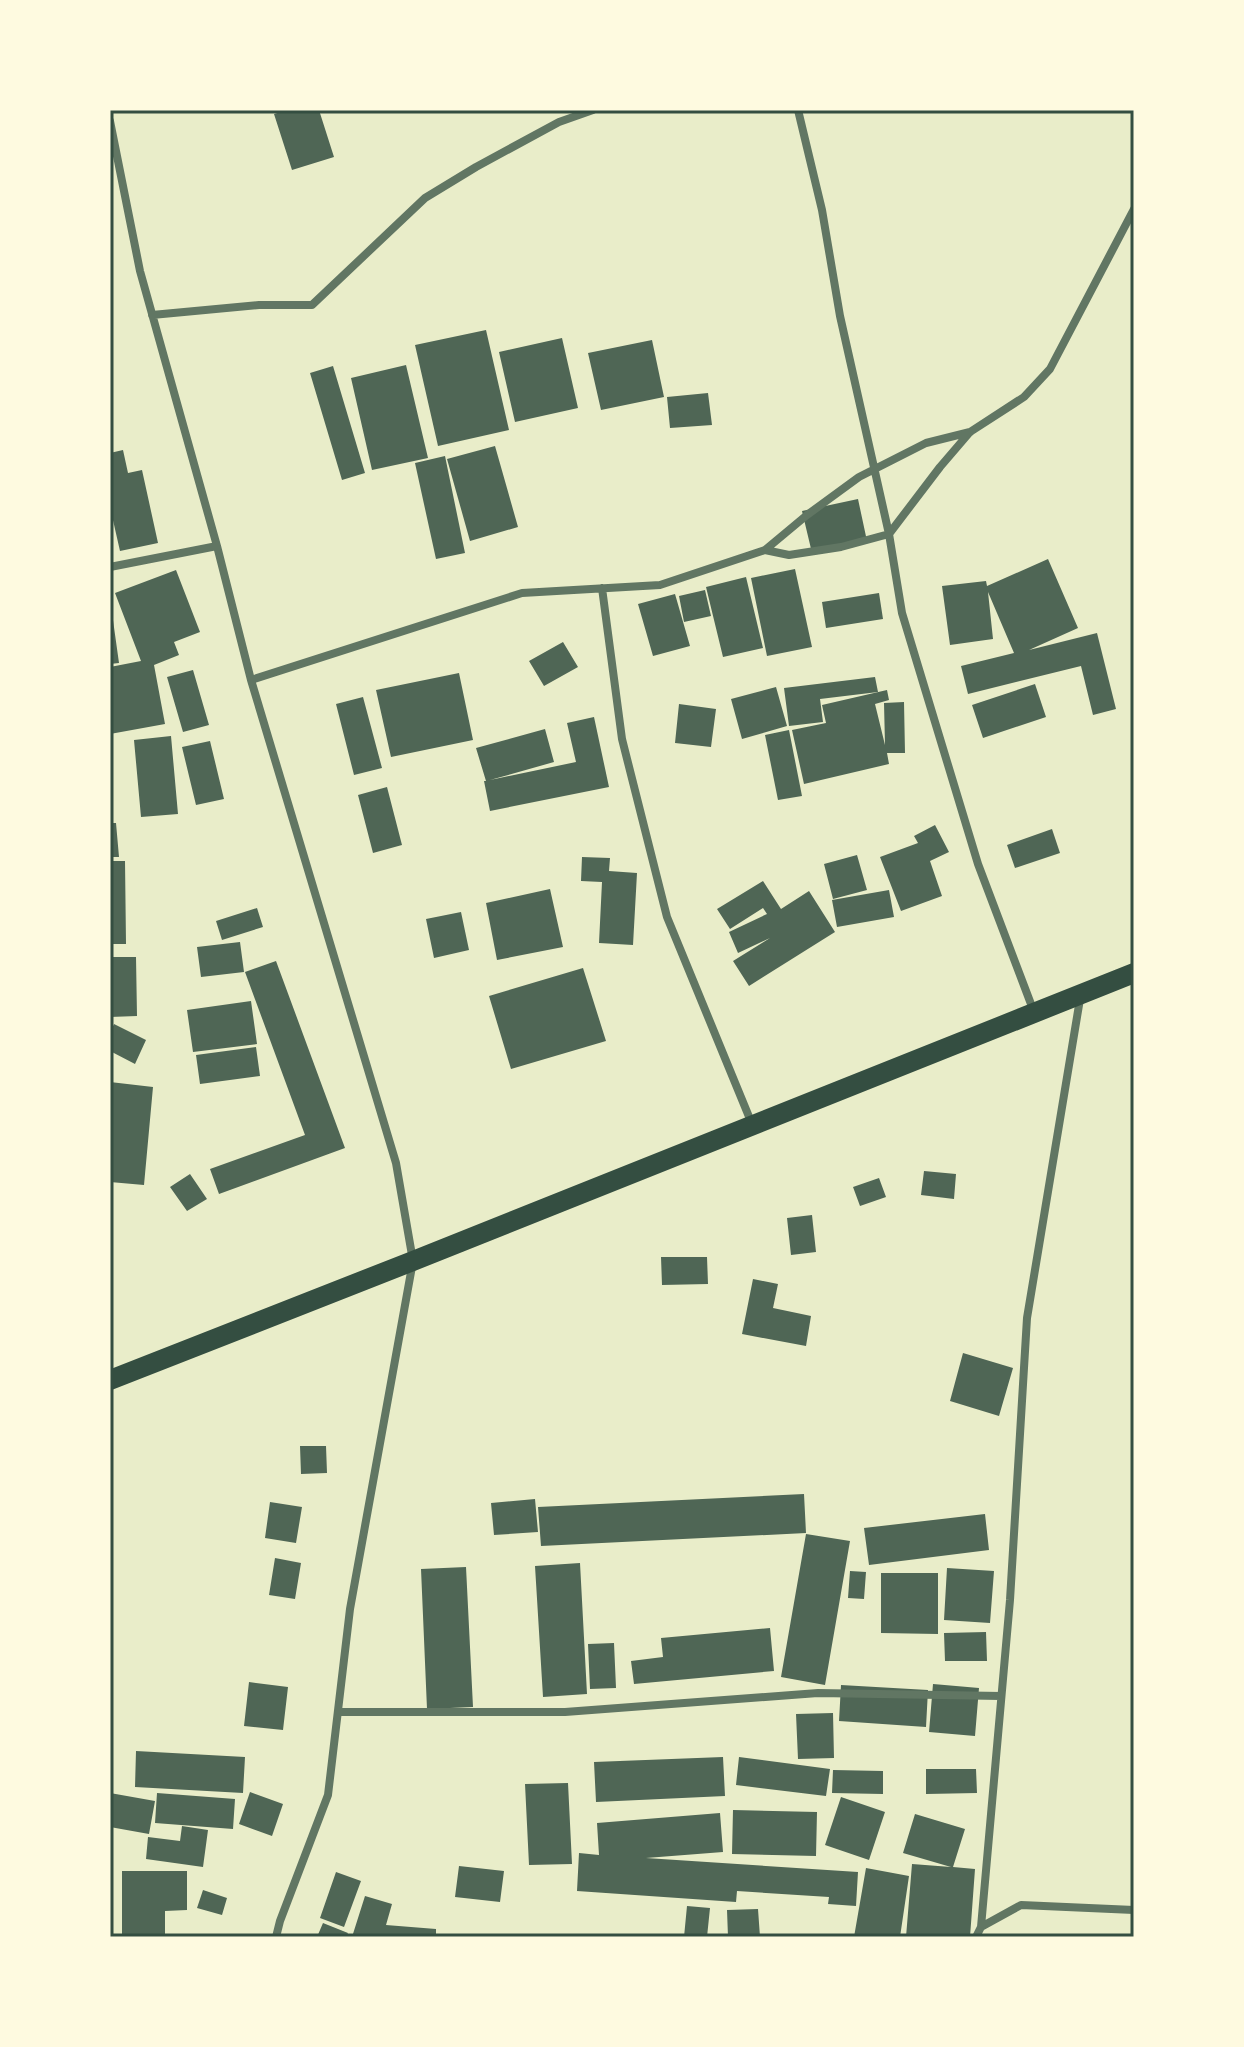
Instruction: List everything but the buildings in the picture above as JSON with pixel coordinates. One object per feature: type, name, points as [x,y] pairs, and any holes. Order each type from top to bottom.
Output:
[{"type":"main road","points":[[110,1380],[1134,973]]},
{"type":"street","points":[[152,315],[259,305],[312,305],[425,198],[559,122],[593,110]]},
{"type":"street","points":[[798,110],[822,210],[840,316],[889,534],[902,613],[978,864],[1035,1013]]},
{"type":"street","points":[[110,121],[140,271],[251,680],[396,1163],[413,1261],[350,1609],[328,1795],[276,1937]]},
{"type":"street","points":[[765,550],[789,555],[841,547],[889,534],[970,432],[1024,397],[1050,369],[1134,209]]},
{"type":"street","points":[[251,680],[522,593],[660,585],[765,550],[859,477],[926,443],[970,432]]},
{"type":"street","points":[[110,567],[217,546]]},
{"type":"street","points":[[602,588],[622,739],[667,917],[752,1126]]},
{"type":"street","points":[[976,1937],[981,1927],[1010,1600],[1027,1318],[1081,994]]},
{"type":"street","points":[[338,1712],[565,1712],[818,1693],[1001,1696]]},
{"type":"street","points":[[981,1927],[1021,1905],[1134,1910]]}]
